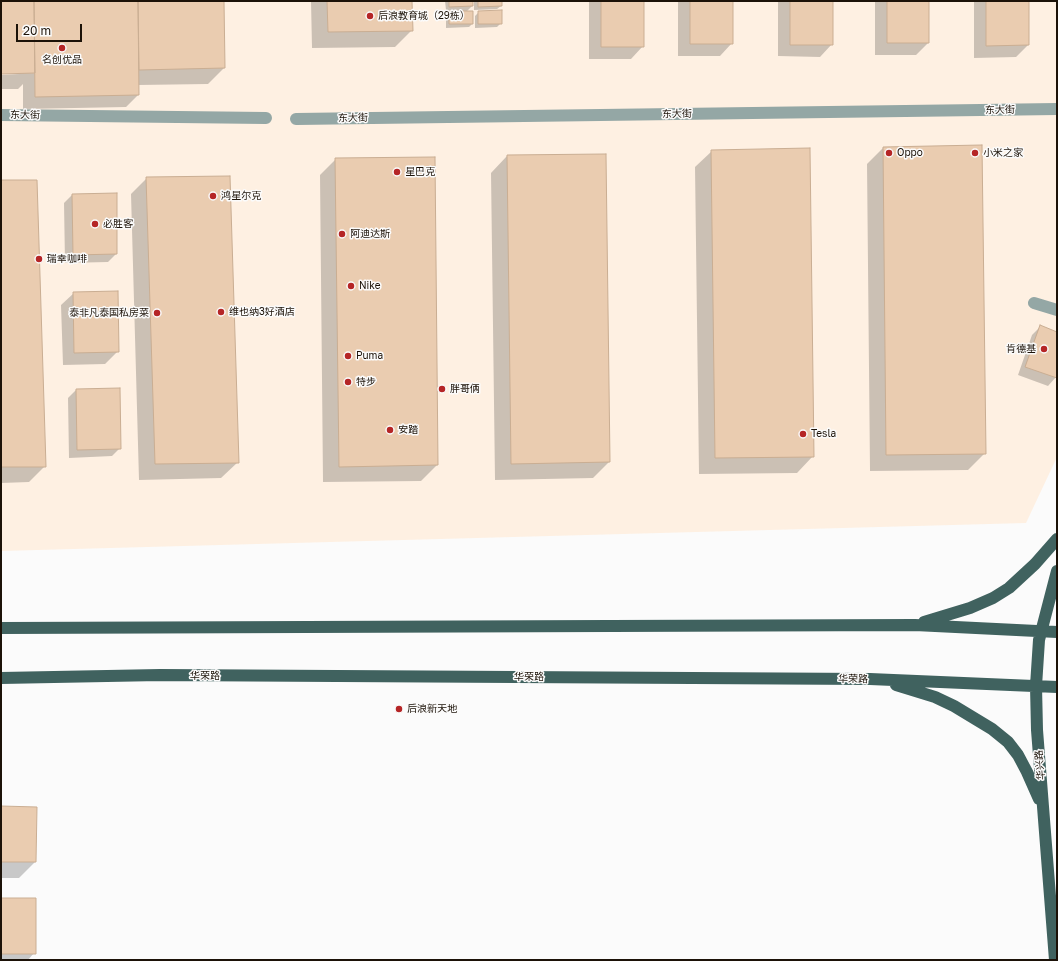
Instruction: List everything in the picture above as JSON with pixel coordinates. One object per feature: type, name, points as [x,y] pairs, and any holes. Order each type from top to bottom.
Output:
[{"type":"main road","points":[[915,625],[970,608],[1009,588],[1035,564],[1057,539]]},
{"type":"main road","name":"华兴路","points":[[1055,960],[1036,730],[1036,686],[1039,640],[1057,572]]},
{"type":"main road","points":[[1,628],[915,625],[1057,632]]},
{"type":"main road","name":"华荣路","points":[[1,678],[175,676],[870,679],[1057,687]]},
{"type":"main road","points":[[870,679],[895,684],[935,697],[954,706],[992,729],[1008,742],[1018,755],[1036,791],[1044,816]]},
{"type":"street","name":"东大街","points":[[296,119],[1057,109]]},
{"type":"street","name":"东大街","points":[[1,115],[266,118]]},
{"type":"street","points":[[1034,303],[1057,310]]},
{"type":"shaded area","points":[[1,1],[1057,1],[1057,457],[1026,523],[1,551]]},
{"type":"building","points":[[1,1],[34,1],[35,73],[1,74]]},
{"type":"building","points":[[34,1],[138,1],[139,95],[35,97]]},
{"type":"building","points":[[138,1],[224,1],[225,68],[139,70]]},
{"type":"building","name":"后浪教育城（29栋）","points":[[327,1],[412,1],[413,31],[328,32]]},
{"type":"building","points":[[449,1],[473,1],[473,6],[449,7]]},
{"type":"building","points":[[478,1],[502,1],[502,6],[478,7]]},
{"type":"building","points":[[601,1],[644,1],[644,47],[601,47]]},
{"type":"building","points":[[690,1],[733,1],[733,44],[690,44]]},
{"type":"building","points":[[790,1],[833,1],[833,45],[790,45]]},
{"type":"building","points":[[887,1],[929,1],[929,43],[887,43]]},
{"type":"building","points":[[986,1],[1029,1],[1029,45],[986,46]]},
{"type":"building","points":[[502,10],[502,24],[478,24],[478,11]]},
{"type":"building","points":[[449,11],[473,11],[473,24],[449,24]]},
{"type":"building","points":[[982,145],[986,454],[886,455],[883,147]]},
{"type":"building","points":[[810,148],[814,457],[715,458],[711,150]]},
{"type":"building","points":[[606,154],[610,462],[511,464],[507,155]]},
{"type":"building","points":[[435,157],[438,465],[339,467],[335,158]]},
{"type":"building","points":[[230,176],[239,463],[155,464],[146,177]]},
{"type":"building","points":[[1,180],[37,180],[46,467],[1,467]]},
{"type":"building","name":"必胜客","points":[[117,193],[117,254],[73,255],[72,194]]},
{"type":"building","points":[[118,291],[119,352],[74,353],[73,292]]},
{"type":"building","name":"肯德基","points":[[1040,325],[1057,332],[1057,378],[1025,367]]},
{"type":"building","points":[[120,388],[121,449],[77,450],[76,389]]},
{"type":"building","points":[[1,806],[37,807],[36,862],[1,862]]},
{"type":"building","points":[[1,898],[36,898],[36,954],[1,954]]},
{"type":"place","name":"后浪教育城（29栋）","points":[[370,16]]},
{"type":"place","name":"名创优品","points":[[62,48]]},
{"type":"place","name":"Oppo","points":[[889,153]]},
{"type":"place","name":"小米之家","points":[[975,153]]},
{"type":"place","name":"星巴克","points":[[397,172]]},
{"type":"place","name":"鸿星尔克","points":[[213,196]]},
{"type":"place","name":"必胜客","points":[[95,224]]},
{"type":"place","name":"阿迪达斯","points":[[342,234]]},
{"type":"place","name":"瑞幸咖啡","points":[[39,259]]},
{"type":"place","name":"Nike","points":[[351,286]]},
{"type":"place","name":"维也纳3好酒店","points":[[221,312]]},
{"type":"place","name":"泰非凡泰国私房菜","points":[[157,313]]},
{"type":"place","name":"肯德基","points":[[1044,349]]},
{"type":"place","name":"Puma","points":[[348,356]]},
{"type":"place","name":"特步","points":[[348,382]]},
{"type":"place","name":"胖哥俩","points":[[442,389]]},
{"type":"place","name":"安踏","points":[[390,430]]},
{"type":"place","name":"Tesla","points":[[803,434]]},
{"type":"place","name":"后浪新天地","points":[[399,709]]}]
